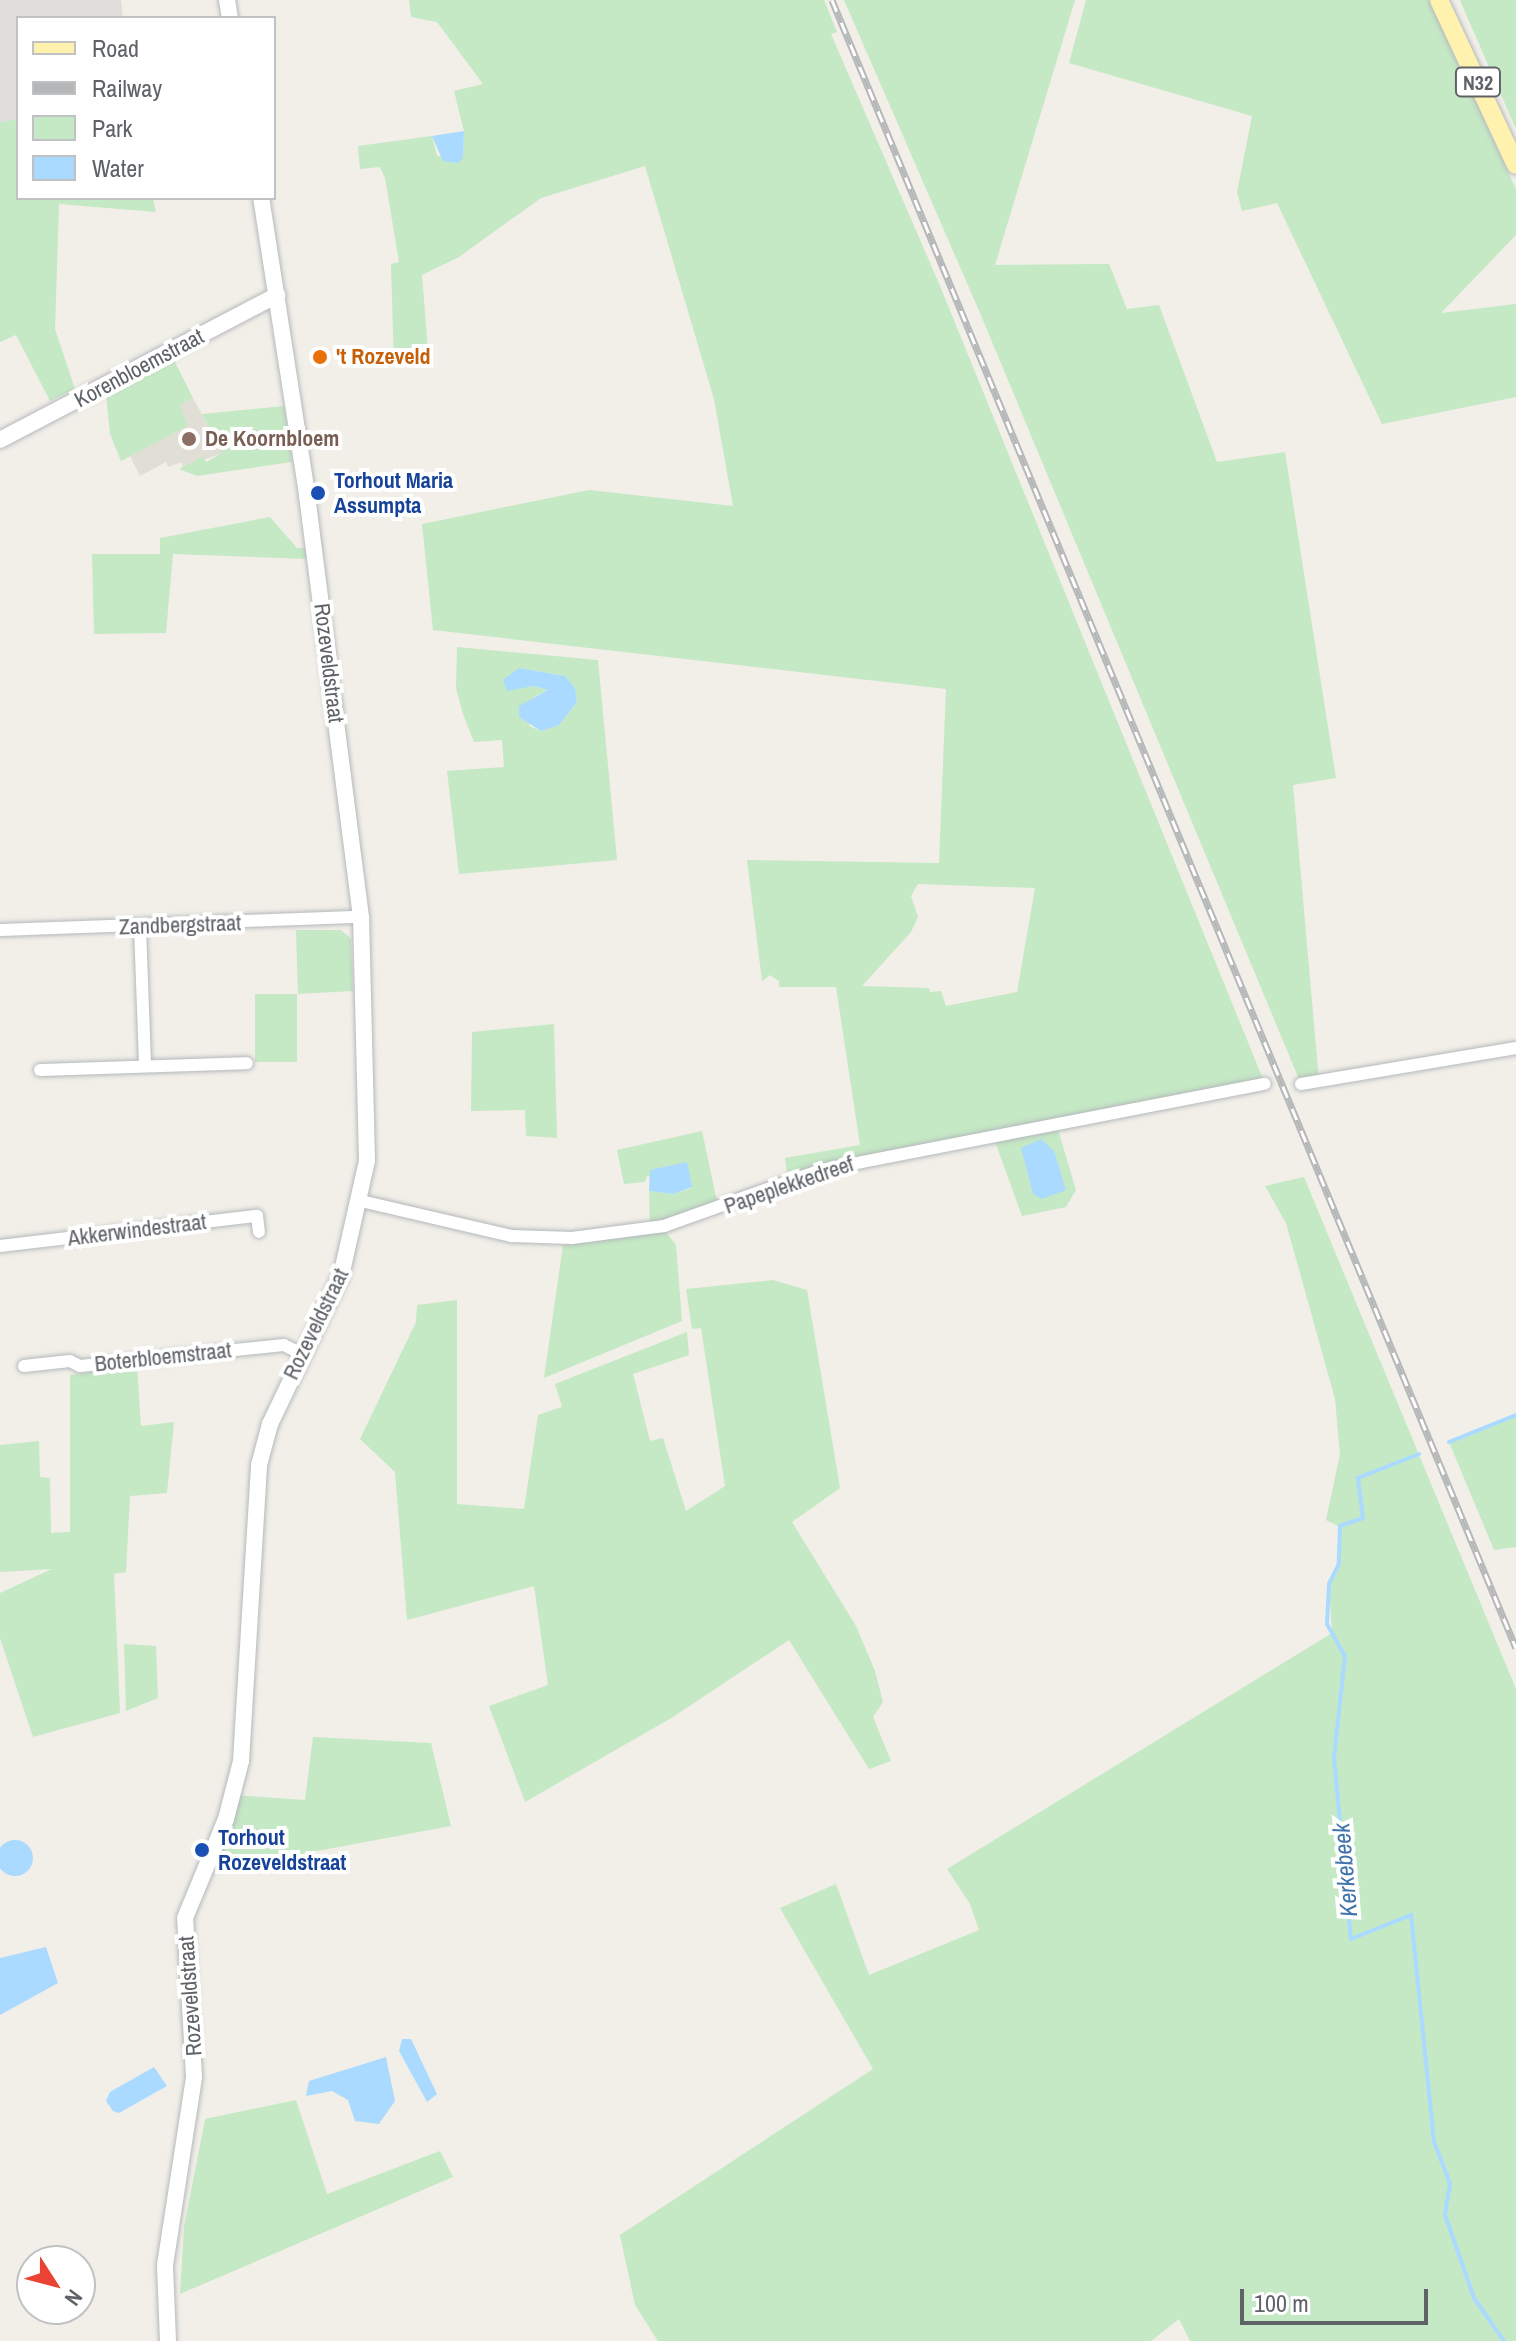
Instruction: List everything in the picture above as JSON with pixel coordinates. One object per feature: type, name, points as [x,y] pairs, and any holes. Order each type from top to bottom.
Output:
[{"type":"main road","name":"N32","points":[[1439,0],[1516,165]]},
{"type":"street","name":"Rozeveldstraat","points":[[168,2341],[165,2265],[194,2077],[185,1918],[236,1787],[259,1465],[270,1424],[341,1276],[361,1201],[367,1059],[361,917],[277,295],[261,200]]},
{"type":"street","name":"Korenbloemstraat","points":[[0,440],[277,295]]},
{"type":"street","name":"Zandbergstraat","points":[[0,930],[361,917]]},
{"type":"street","points":[[140,927],[145,1065]]},
{"type":"street","points":[[1301,1084],[1516,1048]]},
{"type":"street","points":[[40,1070],[247,1063]]},
{"type":"street","name":"Papeplekkedreef","points":[[361,1201],[512,1236],[572,1238],[664,1226],[821,1170],[1265,1084]]},
{"type":"street","name":"Akkerwindestraat","points":[[0,1246],[257,1216],[259,1232]]},
{"type":"street","name":"Boterbloemstraat","points":[[24,1366],[70,1361],[80,1366],[284,1345],[302,1354]]},
{"type":"shaded area","points":[[0,0],[121,0],[123,16],[16,16],[16,119],[0,122]]},
{"type":"shaded area","name":"De Koornbloem","points":[[193,398],[223,453],[183,467],[181,462],[169,467],[166,462],[140,476],[130,456],[188,426],[180,405]]},
{"type":"green space","points":[[409,0],[824,0],[837,32],[831,34],[940,286],[1265,1084],[1056,1123],[1076,1190],[1066,1207],[1022,1216],[992,1133],[788,1183],[785,1158],[860,1145],[836,987],[779,987],[779,981],[770,975],[762,981],[747,860],[939,863],[946,689],[433,630],[422,524],[589,490],[733,506],[714,399],[645,166],[541,198],[459,257],[422,275],[429,363],[394,366],[391,264],[399,262],[385,178],[380,167],[360,169],[358,146],[432,136],[437,156],[463,158],[464,131],[454,91],[483,84],[437,22],[411,17]],"holes":[[[918,884],[1035,888],[1017,992],[946,1006],[941,991],[930,992],[929,988],[862,986],[911,932],[918,917],[911,896]]]},
{"type":"green space","points":[[844,0],[1075,0],[995,265],[1109,264],[1127,309],[1159,305],[1217,462],[1285,452],[1336,778],[1293,785],[1319,1081],[1301,1084],[980,313]]},
{"type":"green space","points":[[1086,0],[1429,0],[1516,189],[1516,235],[1441,313],[1516,304],[1516,397],[1382,424],[1277,203],[1242,211],[1237,192],[1252,116],[1069,63]]},
{"type":"green space","points":[[1460,0],[1516,0],[1516,129],[1468,19]]},
{"type":"green space","points":[[16,119],[16,200],[153,200],[156,212],[59,204],[55,329],[75,389],[50,401],[16,335],[0,342],[0,122]]},
{"type":"green space","points":[[173,358],[193,398],[180,405],[188,426],[121,461],[110,434],[106,395]]},
{"type":"green space","points":[[284,406],[292,462],[197,476],[179,469],[203,456],[206,462],[222,453],[202,414]]},
{"type":"green space","points":[[270,517],[297,548],[305,548],[307,559],[173,554],[166,633],[94,634],[92,554],[160,554],[160,538]]},
{"type":"green space","points":[[457,647],[598,660],[617,860],[459,874],[447,771],[504,767],[502,740],[474,742],[456,688]],"holes":[[[519,668],[565,676],[575,688],[577,702],[559,725],[541,731],[529,726],[534,697],[548,690],[533,686]]]},
{"type":"green space","points":[[296,930],[341,930],[351,939],[353,991],[298,994]]},
{"type":"green space","points":[[255,994],[297,994],[297,1062],[255,1062]]},
{"type":"green space","points":[[554,1024],[557,1138],[526,1136],[525,1110],[471,1111],[472,1032]]},
{"type":"green space","points":[[702,1131],[718,1206],[650,1224],[649,1191],[674,1194],[692,1188],[647,1176],[645,1182],[624,1184],[617,1150]]},
{"type":"green space","points":[[1304,1177],[1516,1689],[1516,2341],[1190,2341],[1179,2319],[1151,2341],[658,2341],[635,2305],[620,2235],[873,2069],[780,1908],[836,1884],[869,1975],[979,1930],[970,1904],[947,1869],[1332,1633],[1329,1584],[1339,1564],[1340,1527],[1326,1520],[1340,1454],[1335,1399],[1286,1223],[1265,1186]]},
{"type":"green space","points":[[665,1231],[676,1245],[682,1321],[544,1378],[563,1245]]},
{"type":"green space","points":[[773,1280],[807,1290],[840,1488],[792,1522],[856,1626],[875,1671],[883,1702],[873,1717],[891,1761],[869,1769],[789,1640],[673,1717],[525,1802],[489,1706],[548,1685],[534,1586],[407,1620],[395,1472],[360,1439],[416,1322],[417,1305],[457,1300],[457,1504],[524,1509],[538,1415],[562,1407],[555,1384],[687,1332],[689,1355],[633,1374],[650,1441],[663,1438],[686,1511],[725,1486],[701,1328],[692,1329],[686,1289]]},
{"type":"green space","points":[[137,1365],[141,1426],[174,1422],[167,1493],[130,1496],[126,1572],[114,1574],[120,1713],[33,1737],[0,1638],[0,1593],[52,1569],[0,1572],[0,1445],[39,1441],[40,1477],[50,1478],[51,1533],[70,1532],[70,1375]]},
{"type":"green space","points":[[1516,1415],[1516,1547],[1494,1550],[1449,1442]]},
{"type":"green space","points":[[124,1644],[156,1646],[158,1698],[126,1711]]},
{"type":"green space","points":[[313,1737],[431,1743],[451,1826],[242,1865],[207,1858],[233,1795],[305,1800]]},
{"type":"green space","points":[[296,2100],[327,2194],[440,2151],[453,2177],[180,2294],[184,2227],[205,2119]]},
{"type":"water","points":[[464,131],[463,158],[458,163],[443,161],[432,136]]},
{"type":"water","points":[[519,668],[565,676],[575,688],[577,702],[559,725],[541,731],[519,717],[519,706],[548,690],[533,686],[507,691],[503,680]]},
{"type":"water","points":[[1041,1139],[1054,1151],[1066,1190],[1042,1199],[1033,1194],[1021,1148]]},
{"type":"water","points":[[687,1162],[692,1187],[674,1194],[649,1191],[650,1170]]},
{"type":"water","points":[[8,1841],[22,1841],[32,1851],[32,1865],[22,1875],[8,1875],[-1,1866],[-1,1850]]},
{"type":"water","points":[[46,1947],[58,1983],[0,2015],[0,1958]]},
{"type":"water","points":[[402,2039],[411,2039],[437,2094],[427,2102],[399,2051]]},
{"type":"water","points":[[386,2057],[395,2101],[379,2124],[355,2121],[348,2100],[332,2091],[306,2096],[309,2081]]},
{"type":"water","points":[[154,2067],[167,2086],[119,2113],[113,2111],[106,2101],[110,2092]]},
{"type":"waterway","name":"Kerkebeek","points":[[1449,1442],[1516,1415]]},
{"type":"waterway","name":"Kerkebeek","points":[[1419,1454],[1358,1478],[1363,1518],[1340,1526],[1339,1564],[1329,1584],[1327,1624],[1345,1656],[1334,1757],[1351,1939],[1411,1915],[1434,2142],[1450,2183],[1445,2215],[1474,2298],[1504,2341]]},
{"type":"railway","points":[[832,0],[1516,1648]]},
{"type":"place","name":"'t Rozeveld","points":[[320,357]]},
{"type":"place","name":"De Koornbloem","points":[[189,439]]},
{"type":"place","name":"Torhout Maria Assumpta","points":[[318,493]]},
{"type":"place","name":"Torhout Rozeveldstraat","points":[[202,1850]]}]
